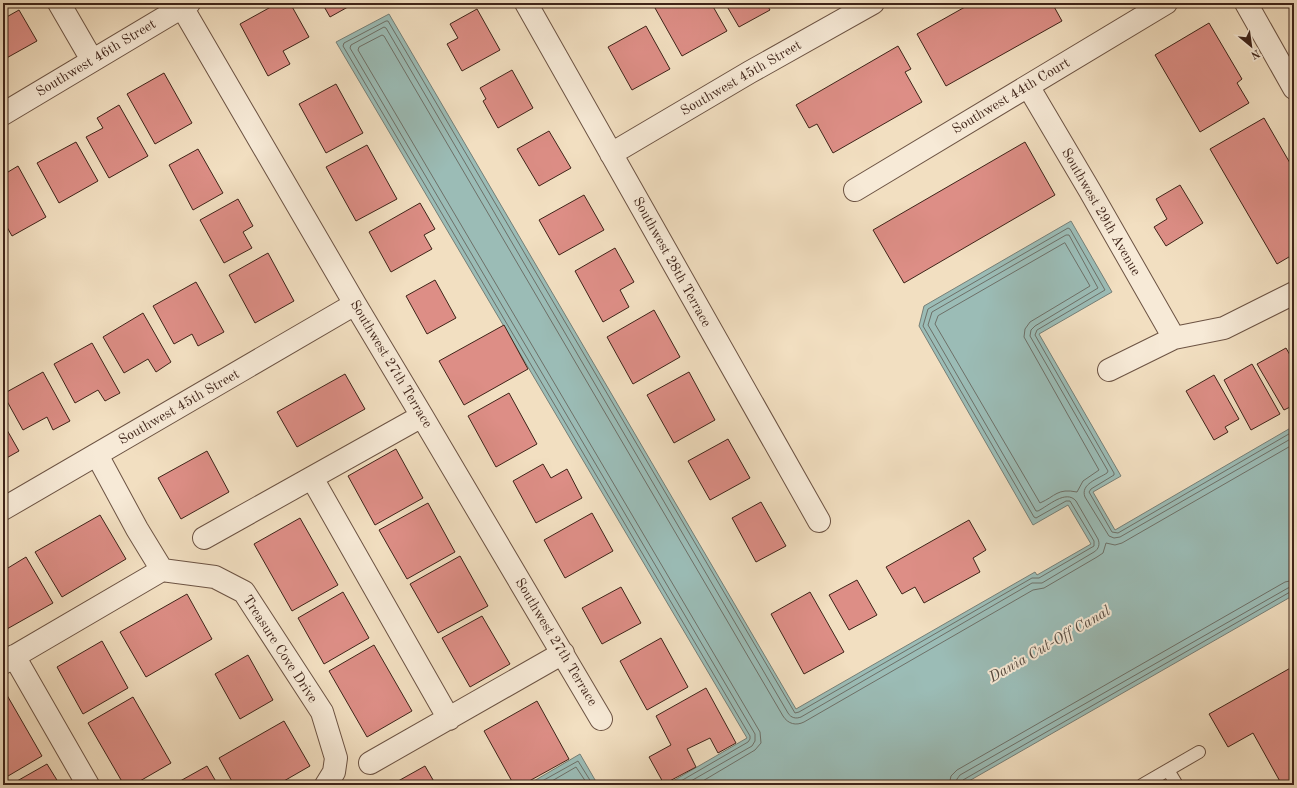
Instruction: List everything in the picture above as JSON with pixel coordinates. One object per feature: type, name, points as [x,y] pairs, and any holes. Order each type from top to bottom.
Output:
[{"type":"street","points":[[60,3],[92,60]]},
{"type":"street","name":"Southwest 28th Terrace","points":[[526,3],[818,521]]},
{"type":"street","name":"Southwest 45th Street","points":[[611,154],[750,72],[873,3]]},
{"type":"street","name":"Southwest 44th Court","points":[[855,190],[1166,3]]},
{"type":"street","points":[[1246,3],[1294,88]]},
{"type":"street","name":"Southwest 46th Street","points":[[3,114],[185,5]]},
{"type":"street","name":"Southwest 27th Terrace","points":[[185,5],[355,304],[601,719]]},
{"type":"street","name":"Southwest 29th Avenue","points":[[1028,86],[1174,338]]},
{"type":"street","points":[[1109,370],[1174,338],[1224,328],[1294,293]]},
{"type":"street","name":"Southwest 45th Street","points":[[3,509],[355,304]]},
{"type":"street","points":[[204,538],[422,416]]},
{"type":"street","points":[[88,785],[9,660],[162,570],[137,529],[97,455]]},
{"type":"street","points":[[312,478],[449,718]]},
{"type":"street","name":"Treasure Cove Drive","points":[[162,570],[215,576],[244,592],[322,712],[336,758],[334,772],[326,785]]},
{"type":"street","points":[[370,763],[562,654]]},
{"type":"lane","points":[[1142,785],[1199,752]]},
{"type":"lane","points":[[1168,770],[1177,785]]},
{"type":"water","name":"Dania Cut-Off Canal","points":[[389,14],[796,709],[1035,572],[1037,575],[1091,544],[1068,505],[1033,525],[919,326],[924,306],[1071,221],[1112,292],[1039,334],[1121,476],[1093,492],[1115,530],[1294,426],[1294,595],[962,785],[666,785],[747,738],[336,42]]},
{"type":"water","points":[[580,754],[598,785],[527,785]]},
{"type":"building","points":[[278,3],[290,3],[309,37],[283,51],[290,64],[268,76],[240,24]]},
{"type":"building","points":[[322,3],[355,3],[330,17]]},
{"type":"building","points":[[664,3],[711,3],[727,31],[682,56],[655,8]]},
{"type":"building","points":[[725,3],[766,3],[770,10],[739,27]]},
{"type":"building","points":[[972,3],[1052,3],[1062,21],[946,86],[917,34]]},
{"type":"building","points":[[477,9],[500,50],[462,71],[447,44],[458,38],[450,24]]},
{"type":"building","points":[[19,10],[37,41],[3,60],[3,19]]},
{"type":"building","points":[[1209,23],[1242,79],[1237,83],[1249,103],[1200,132],[1155,55]]},
{"type":"building","points":[[646,26],[670,69],[632,90],[608,47]]},
{"type":"building","points":[[898,46],[911,69],[905,72],[922,102],[833,153],[817,124],[809,128],[796,105]]},
{"type":"building","points":[[512,70],[533,108],[498,128],[483,101],[486,99],[480,88]]},
{"type":"building","points":[[164,73],[192,123],[155,144],[127,94]]},
{"type":"building","points":[[336,84],[363,133],[326,153],[299,104]]},
{"type":"building","points":[[119,105],[148,156],[109,178],[86,137],[103,128],[97,118]]},
{"type":"building","points":[[1264,118],[1294,170],[1294,254],[1277,264],[1210,149]]},
{"type":"building","points":[[549,131],[571,168],[539,186],[517,149]]},
{"type":"building","points":[[76,142],[98,181],[59,203],[37,163]]},
{"type":"building","points":[[1025,142],[1055,195],[904,283],[873,230]]},
{"type":"building","points":[[367,145],[397,199],[356,221],[326,167]]},
{"type":"building","points":[[198,149],[223,193],[193,210],[169,165]]},
{"type":"building","points":[[18,166],[46,217],[12,236],[3,220],[3,175]]},
{"type":"building","points":[[1180,185],[1203,223],[1166,246],[1154,227],[1167,219],[1156,199]]},
{"type":"building","points":[[584,195],[604,230],[559,255],[539,220]]},
{"type":"building","points":[[238,199],[253,226],[243,232],[252,248],[224,263],[200,220]]},
{"type":"building","points":[[420,203],[435,229],[424,235],[432,249],[391,272],[369,232]]},
{"type":"building","points":[[615,248],[634,282],[620,290],[629,307],[603,322],[575,271]]},
{"type":"building","points":[[268,253],[294,301],[255,323],[229,275]]},
{"type":"building","points":[[435,280],[456,318],[427,334],[406,296]]},
{"type":"building","points":[[196,282],[224,332],[198,346],[192,334],[174,344],[153,306]]},
{"type":"building","points":[[654,310],[680,357],[633,384],[607,337]]},
{"type":"building","points":[[143,313],[171,362],[156,372],[148,359],[124,373],[103,337]]},
{"type":"building","points":[[504,325],[528,369],[464,405],[439,361]]},
{"type":"building","points":[[92,343],[120,393],[105,401],[98,390],[75,403],[54,364]]},
{"type":"building","points":[[1286,348],[1294,362],[1294,405],[1284,410],[1257,364]]},
{"type":"building","points":[[1252,364],[1280,414],[1251,430],[1224,380]]},
{"type":"building","points":[[43,372],[70,421],[53,430],[47,417],[23,430],[3,394]]},
{"type":"building","points":[[689,372],[715,420],[674,443],[647,395]]},
{"type":"building","points":[[345,374],[365,409],[297,447],[277,412]]},
{"type":"building","points":[[1214,375],[1239,419],[1225,427],[1228,432],[1214,440],[1186,391]]},
{"type":"building","points":[[509,393],[537,444],[496,467],[468,416]]},
{"type":"building","points":[[3,423],[19,451],[3,460]]},
{"type":"building","points":[[728,439],[750,478],[710,500],[688,461]]},
{"type":"building","points":[[396,449],[423,498],[375,525],[348,476]]},
{"type":"building","points":[[207,451],[229,492],[181,519],[158,478]]},
{"type":"building","points":[[543,464],[551,478],[567,469],[582,498],[536,523],[513,481]]},
{"type":"building","points":[[761,502],[786,546],[756,562],[732,518]]},
{"type":"building","points":[[428,503],[455,552],[407,579],[379,530]]},
{"type":"building","points":[[592,513],[613,551],[565,578],[544,540]]},
{"type":"building","points":[[100,515],[126,559],[62,597],[35,552]]},
{"type":"building","points":[[300,518],[338,585],[292,611],[254,544]]},
{"type":"building","points":[[969,520],[986,550],[973,558],[980,572],[924,603],[915,587],[902,594],[886,567]]},
{"type":"building","points":[[460,556],[488,606],[438,633],[410,584]]},
{"type":"building","points":[[26,557],[53,603],[7,629],[3,622],[3,571]]},
{"type":"building","points":[[857,580],[877,615],[849,630],[829,595]]},
{"type":"building","points":[[621,587],[641,623],[602,644],[582,608]]},
{"type":"building","points":[[343,592],[369,638],[324,664],[298,618]]},
{"type":"building","points":[[810,592],[844,652],[804,674],[771,614]]},
{"type":"building","points":[[187,594],[212,639],[146,677],[120,632]]},
{"type":"building","points":[[482,616],[510,664],[470,687],[442,638]]},
{"type":"building","points":[[661,638],[688,687],[647,710],[620,661]]},
{"type":"building","points":[[102,641],[128,688],[83,714],[57,667]]},
{"type":"building","points":[[374,645],[412,711],[367,737],[329,671]]},
{"type":"building","points":[[248,655],[273,700],[240,719],[215,674]]},
{"type":"building","points":[[1294,666],[1294,785],[1282,785],[1253,733],[1228,747],[1209,714]]},
{"type":"building","points":[[706,688],[736,743],[718,753],[710,738],[687,749],[696,767],[664,784],[649,757],[671,745],[656,716]]},
{"type":"building","points":[[3,690],[42,756],[3,779]]},
{"type":"building","points":[[133,697],[171,763],[133,785],[124,785],[88,723]]},
{"type":"building","points":[[537,701],[569,759],[522,785],[514,785],[484,731]]},
{"type":"building","points":[[284,721],[310,766],[277,785],[234,785],[219,758]]},
{"type":"building","points":[[47,764],[60,785],[10,785]]},
{"type":"building","points":[[207,766],[218,785],[173,785]]},
{"type":"building","points":[[425,766],[436,785],[391,785]]}]
